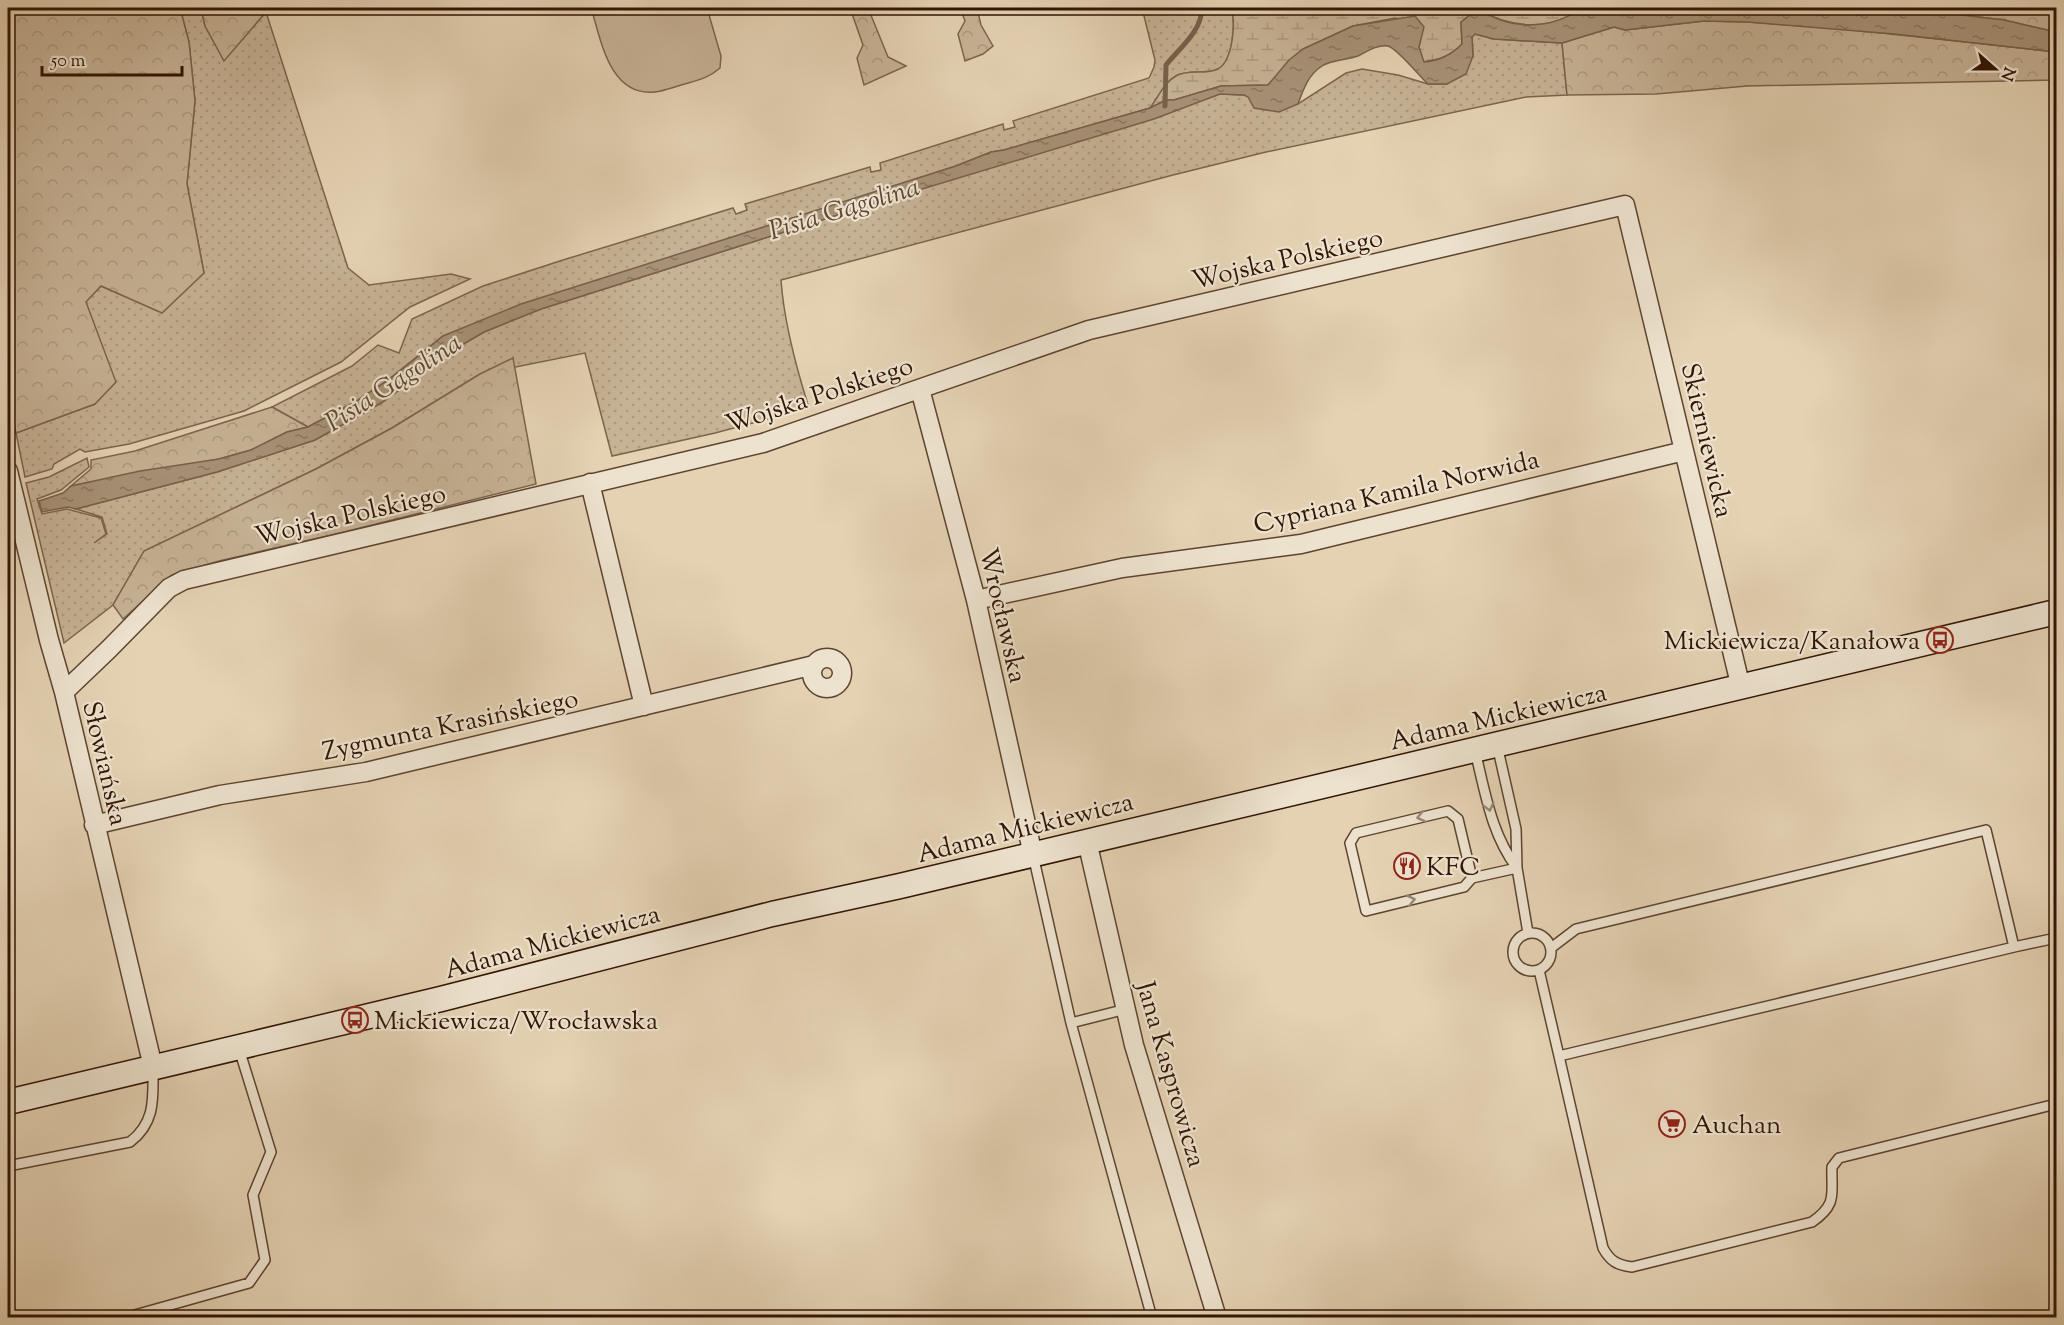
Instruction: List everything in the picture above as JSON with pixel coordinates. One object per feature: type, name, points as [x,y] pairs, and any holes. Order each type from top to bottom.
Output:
[{"type":"street","name":"Wojska Polskiego","points":[[64,692],[177,582],[763,443],[1089,330],[1625,204]]},
{"type":"street","name":"Skierniewicka","points":[[1625,204],[1741,688]]},
{"type":"street","name":"Wrocławska","points":[[920,389],[976,600],[1033,855]]},
{"type":"street","name":"Cypriana Kamila Norwida","points":[[976,600],[1122,567],[1301,544],[1684,451]]},
{"type":"street","name":"Słowiańska","points":[[8,471],[47,634],[64,692],[153,1067]]},
{"type":"street","points":[[590,483],[644,706]]},
{"type":"street","name":"Adama Mickiewicza","points":[[8,1101],[333,1026],[772,914],[1033,855],[2056,612]]},
{"type":"street","name":"Zygmunta Krasińskiego","points":[[94,825],[220,795],[366,772],[814,665]]},
{"type":"street","name":"Jana Kasprowicza","points":[[1087,841],[1134,1045],[1217,1317]]},
{"type":"lane","points":[[1486,748],[1495,830],[1502,846],[1517,867]]},
{"type":"lane","points":[[1486,748],[1516,829],[1517,867],[1528,933]]},
{"type":"lane","points":[[1472,878],[1458,819],[1448,811],[1356,833],[1350,843],[1366,911],[1464,887],[1472,878],[1517,867]]},
{"type":"lane","points":[[1551,948],[1576,929],[1986,830],[2014,947]]},
{"type":"lane","points":[[1033,855],[1071,1023],[1152,1317]]},
{"type":"lane","points":[[1528,933],[1540,934],[1549,942],[1551,948],[1551,959],[1544,968],[1539,970],[1521,968],[1514,957],[1515,945],[1522,935],[1528,933]]},
{"type":"lane","points":[[1559,1056],[2056,938]]},
{"type":"lane","points":[[1539,970],[1603,1248],[1610,1259],[1619,1265],[1632,1267],[1812,1222],[1824,1214],[1829,1204],[1833,1191],[1832,1167],[1839,1158],[2056,1104]]},
{"type":"lane","points":[[1071,1023],[1126,1009]]},
{"type":"lane","points":[[124,1317],[249,1283],[266,1260],[253,1195],[271,1152],[239,1046]]},
{"type":"lane","points":[[8,1166],[130,1142],[141,1134],[150,1116],[153,1099],[153,1067]]},
{"type":"green space","points":[[8,8],[180,8],[189,42],[195,101],[187,184],[204,273],[162,313],[101,286],[86,302],[116,382],[95,404],[16,433],[8,399]]},
{"type":"green space","points":[[180,8],[201,8],[205,26],[224,60],[266,12],[348,268],[369,285],[451,274],[470,279],[410,307],[341,362],[244,411],[129,444],[85,452],[80,449],[54,464],[52,469],[25,477],[16,433],[95,404],[86,301],[101,286],[162,312],[204,273],[187,184],[195,101],[189,42]]},
{"type":"green space","points":[[201,8],[266,8],[266,12],[224,61],[205,26]]},
{"type":"green space","points":[[591,8],[707,8],[721,56],[720,68],[711,75],[658,92],[639,91],[627,85],[617,76],[610,64]]},
{"type":"green space","points":[[850,8],[868,8],[888,57],[906,66],[864,85],[857,58],[863,45]]},
{"type":"green space","points":[[960,8],[977,8],[981,25],[993,46],[983,54],[965,61],[958,34],[965,21]]},
{"type":"green space","points":[[1142,8],[1231,8],[1232,41],[1223,65],[1213,71],[1176,76],[1164,86],[1150,108],[991,152],[956,166],[443,336],[389,379],[355,402],[308,427],[272,407],[352,366],[378,345],[399,353],[412,319],[483,286],[733,208],[736,214],[747,210],[745,204],[870,167],[871,172],[881,170],[880,163],[1003,124],[1004,130],[1015,127],[1013,121],[1149,78],[1155,60]]},
{"type":"green space","points":[[1231,8],[1582,8],[1556,21],[1530,25],[1503,21],[1477,9],[1461,22],[1462,44],[1444,57],[1423,62],[1419,47],[1423,27],[1395,18],[1353,26],[1303,49],[1268,85],[1221,86],[1174,100],[1166,100],[1150,108],[1164,86],[1176,76],[1213,71],[1223,65],[1232,41]]},
{"type":"green space","points":[[1902,8],[2044,8],[2056,10],[2056,32],[2004,20]]},
{"type":"green space","points":[[1704,21],[1845,29],[2056,52],[2056,80],[1747,86],[1656,94],[1567,95],[1562,43],[1614,27],[1625,30]]},
{"type":"green space","points":[[1475,34],[1494,39],[1562,43],[1567,95],[1526,97],[1266,152],[781,280],[791,345],[809,408],[715,433],[612,456],[585,353],[480,374],[392,428],[316,469],[144,551],[113,605],[64,643],[26,483],[49,477],[87,458],[89,467],[61,490],[37,499],[42,514],[67,509],[101,518],[106,534],[94,543],[107,534],[102,517],[76,509],[217,472],[315,440],[381,403],[446,354],[484,332],[541,309],[1220,94],[1244,95],[1298,104],[1346,73],[1362,69],[1398,75],[1428,84],[1447,84],[1473,56],[1472,37]]},
{"type":"green space","points":[[513,358],[536,484],[219,561],[172,575],[123,619],[113,605],[144,551],[316,469],[392,428],[480,374]]},
{"type":"green space","points":[[272,407],[308,427],[287,432],[251,450],[219,459],[71,486],[91,469],[91,460],[135,451]]},
{"type":"water","name":"Pisia Gągolina","points":[[1582,8],[1902,8],[2004,20],[2056,32],[2056,52],[1894,34],[1748,22],[1704,21],[1625,30],[1614,27],[1562,43],[1494,39],[1475,34],[1472,37],[1473,56],[1466,74],[1447,84],[1428,84],[1392,48],[1380,46],[1358,56],[1322,66],[1310,78],[1298,104],[1279,112],[1254,108],[1248,97],[1244,95],[1220,94],[1154,119],[866,206],[541,309],[484,332],[446,354],[381,403],[315,440],[217,472],[76,509],[68,507],[42,512],[39,501],[63,493],[71,486],[140,471],[219,459],[251,450],[287,432],[308,427],[355,402],[390,379],[443,336],[521,304],[956,166],[991,152],[1150,108],[1166,100],[1174,100],[1221,86],[1268,85],[1289,60],[1303,49],[1353,26],[1415,16],[1424,27],[1419,47],[1424,62],[1445,57],[1462,44],[1461,22],[1478,9],[1504,21],[1530,25],[1556,21]]},
{"type":"waterway","points":[[1165,106],[1166,65],[1198,26],[1201,12],[1194,8]]},
{"type":"place","name":"Mickiewicza/Kanałowa","points":[[1940,640]]},
{"type":"place","name":"KFC","points":[[1407,866]]},
{"type":"place","name":"Mickiewicza/Wrocławska","points":[[355,1020]]},
{"type":"place","name":"Auchan","points":[[1672,1124]]}]
